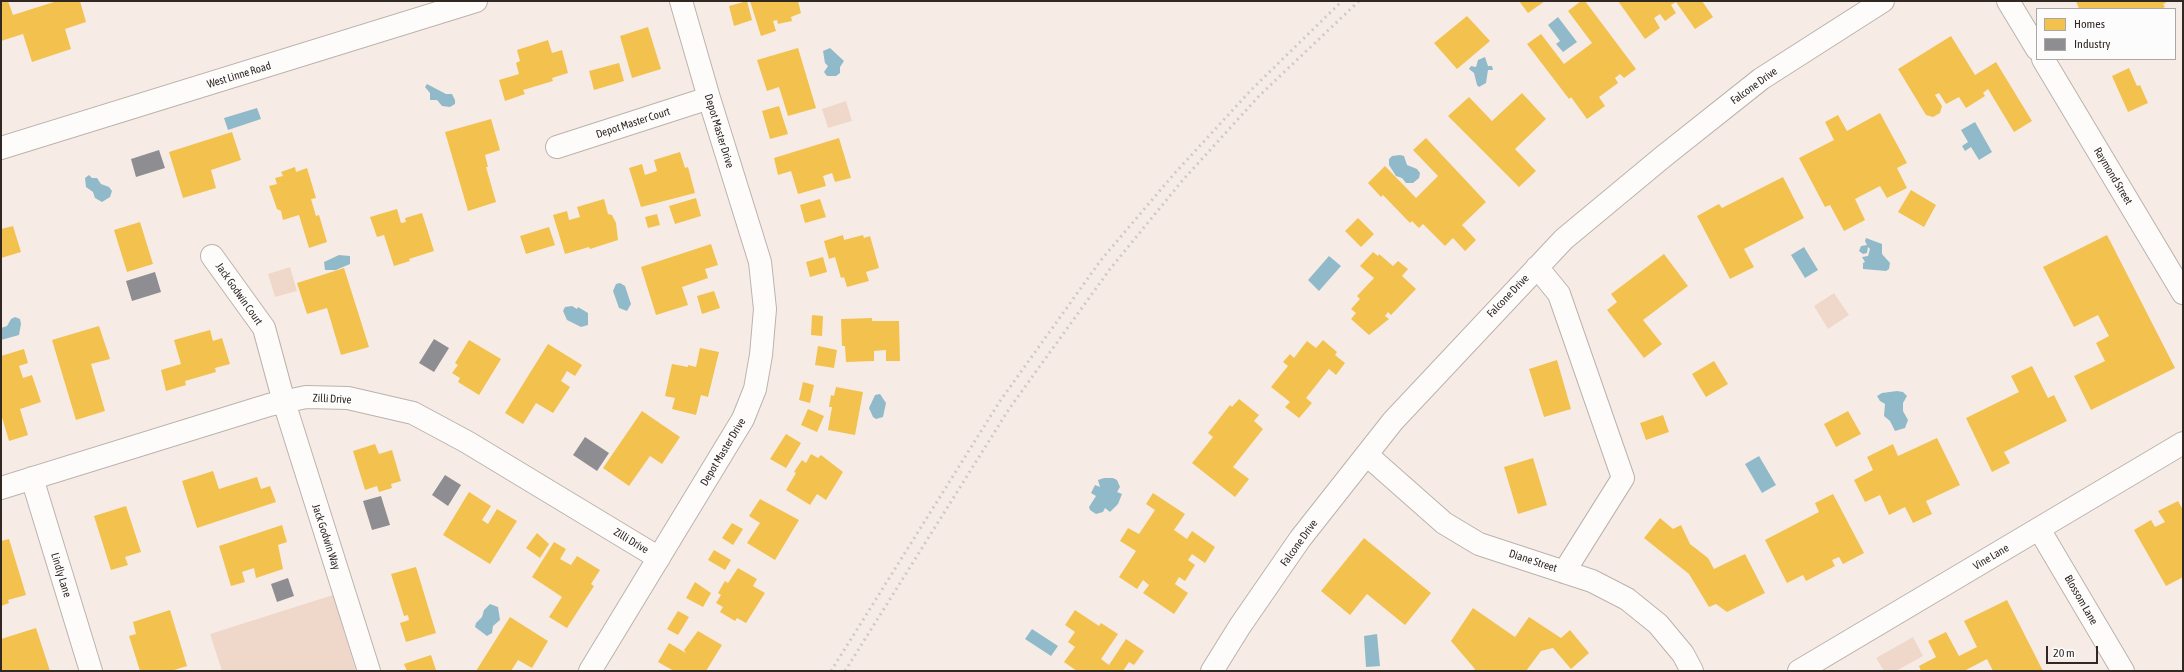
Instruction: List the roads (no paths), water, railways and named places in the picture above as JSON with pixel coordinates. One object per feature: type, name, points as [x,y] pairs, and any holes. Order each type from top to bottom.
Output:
[{"type":"street","name":"West Linne Road","points":[[1,148],[476,1]]},
{"type":"street","name":"Depot Master Drive","points":[[590,671],[743,419],[755,389],[761,355],[765,310],[760,262],[709,98],[681,1]]},
{"type":"street","name":"Falcone Drive","points":[[1212,671],[1240,626],[1300,538],[1393,421],[1536,267],[1564,239],[1664,156],[1761,79],[1883,1]]},
{"type":"street","points":[[2008,1],[2036,47]]},
{"type":"street","name":"Raymond Street","points":[[2044,60],[2183,293]]},
{"type":"street","name":"Depot Master Court","points":[[557,147],[709,98]]},
{"type":"street","name":"Jack Godwin Court","points":[[212,256],[264,328],[284,402]]},
{"type":"street","points":[[1536,267],[1559,294],[1623,478],[1564,572]]},
{"type":"street","name":"Zilli Drive","points":[[1,488],[234,415],[284,402],[306,397],[348,398],[413,413],[467,442],[659,558]]},
{"type":"street","name":"Jack Godwin Way","points":[[284,402],[369,671]]},
{"type":"street","name":"Vine Lane","points":[[1799,671],[2183,443]]},
{"type":"street","name":"Diane Street","points":[[1367,455],[1444,523],[1479,544],[1592,581],[1627,599],[1658,624],[1683,654],[1692,671]]},
{"type":"street","name":"Lindly Lane","points":[[32,478],[91,671]]},
{"type":"street","name":"Blossom Lane","points":[[2039,529],[2123,671]]},
{"type":"water","points":[[1558,17],[1577,42],[1563,52],[1556,44],[1560,41],[1548,25]]},
{"type":"water","points":[[830,48],[844,61],[840,67],[840,73],[836,76],[827,76],[824,72],[828,66],[825,63],[823,51]]},
{"type":"water","points":[[1485,57],[1488,66],[1492,66],[1493,70],[1488,70],[1486,83],[1479,87],[1477,85],[1474,73],[1469,69],[1471,66],[1476,67],[1478,60]]},
{"type":"water","points":[[427,84],[446,94],[452,94],[455,104],[450,107],[442,106],[437,100],[430,100],[430,93],[425,87]]},
{"type":"water","points":[[257,108],[261,119],[228,130],[224,118]]},
{"type":"water","points":[[1975,122],[1992,152],[1979,160],[1971,147],[1965,151],[1962,146],[1968,142],[1961,130]]},
{"type":"water","points":[[1392,156],[1404,156],[1407,165],[1417,169],[1420,173],[1419,178],[1413,183],[1406,183],[1402,178],[1396,176],[1389,165],[1389,159]]},
{"type":"water","points":[[89,175],[92,178],[97,178],[101,184],[109,187],[112,191],[110,197],[102,202],[95,198],[93,192],[86,187],[85,178]]},
{"type":"water","points":[[1866,238],[1882,244],[1882,254],[1890,263],[1889,269],[1886,271],[1863,269],[1863,263],[1865,262],[1862,257],[1868,256],[1870,249],[1868,247],[1867,253],[1863,254],[1859,251],[1861,246],[1867,245],[1865,241]]},
{"type":"water","points":[[1804,247],[1818,270],[1805,278],[1791,255]]},
{"type":"water","points":[[339,255],[350,256],[350,264],[336,270],[325,270],[324,262]]},
{"type":"water","points":[[1329,256],[1341,266],[1319,291],[1308,280]]},
{"type":"water","points":[[620,283],[625,286],[631,304],[627,311],[619,308],[613,291],[616,284]]},
{"type":"water","points":[[572,306],[577,309],[578,307],[588,313],[588,325],[581,327],[567,320],[563,311],[565,307]]},
{"type":"water","points":[[15,317],[20,319],[21,324],[19,335],[1,340],[1,328],[7,326],[11,319]]},
{"type":"water","points":[[1897,391],[1903,392],[1907,396],[1903,403],[1903,411],[1908,420],[1905,428],[1895,431],[1890,421],[1884,416],[1885,404],[1880,401],[1877,396],[1882,393]]},
{"type":"water","points":[[880,394],[886,403],[883,417],[876,419],[873,417],[869,408],[875,395]]},
{"type":"water","points":[[1759,456],[1776,485],[1762,493],[1745,464]]},
{"type":"water","points":[[1113,478],[1117,480],[1120,487],[1117,492],[1122,494],[1118,504],[1110,512],[1105,508],[1103,512],[1096,514],[1090,510],[1089,507],[1096,496],[1091,493],[1095,485],[1100,487],[1098,480]]},
{"type":"water","points":[[490,604],[498,607],[500,620],[493,626],[492,633],[487,636],[475,627],[476,623],[482,617],[484,610]]},
{"type":"water","points":[[1032,629],[1058,646],[1051,656],[1025,639]]},
{"type":"water","points":[[1377,634],[1380,666],[1366,667],[1364,636]]},
{"type":"railway","points":[[831,671],[1000,401],[1101,260],[1174,174],[1252,89],[1342,1]]},
{"type":"railway","points":[[845,671],[1009,409],[1110,269],[1182,181],[1259,96],[1359,1]]}]
